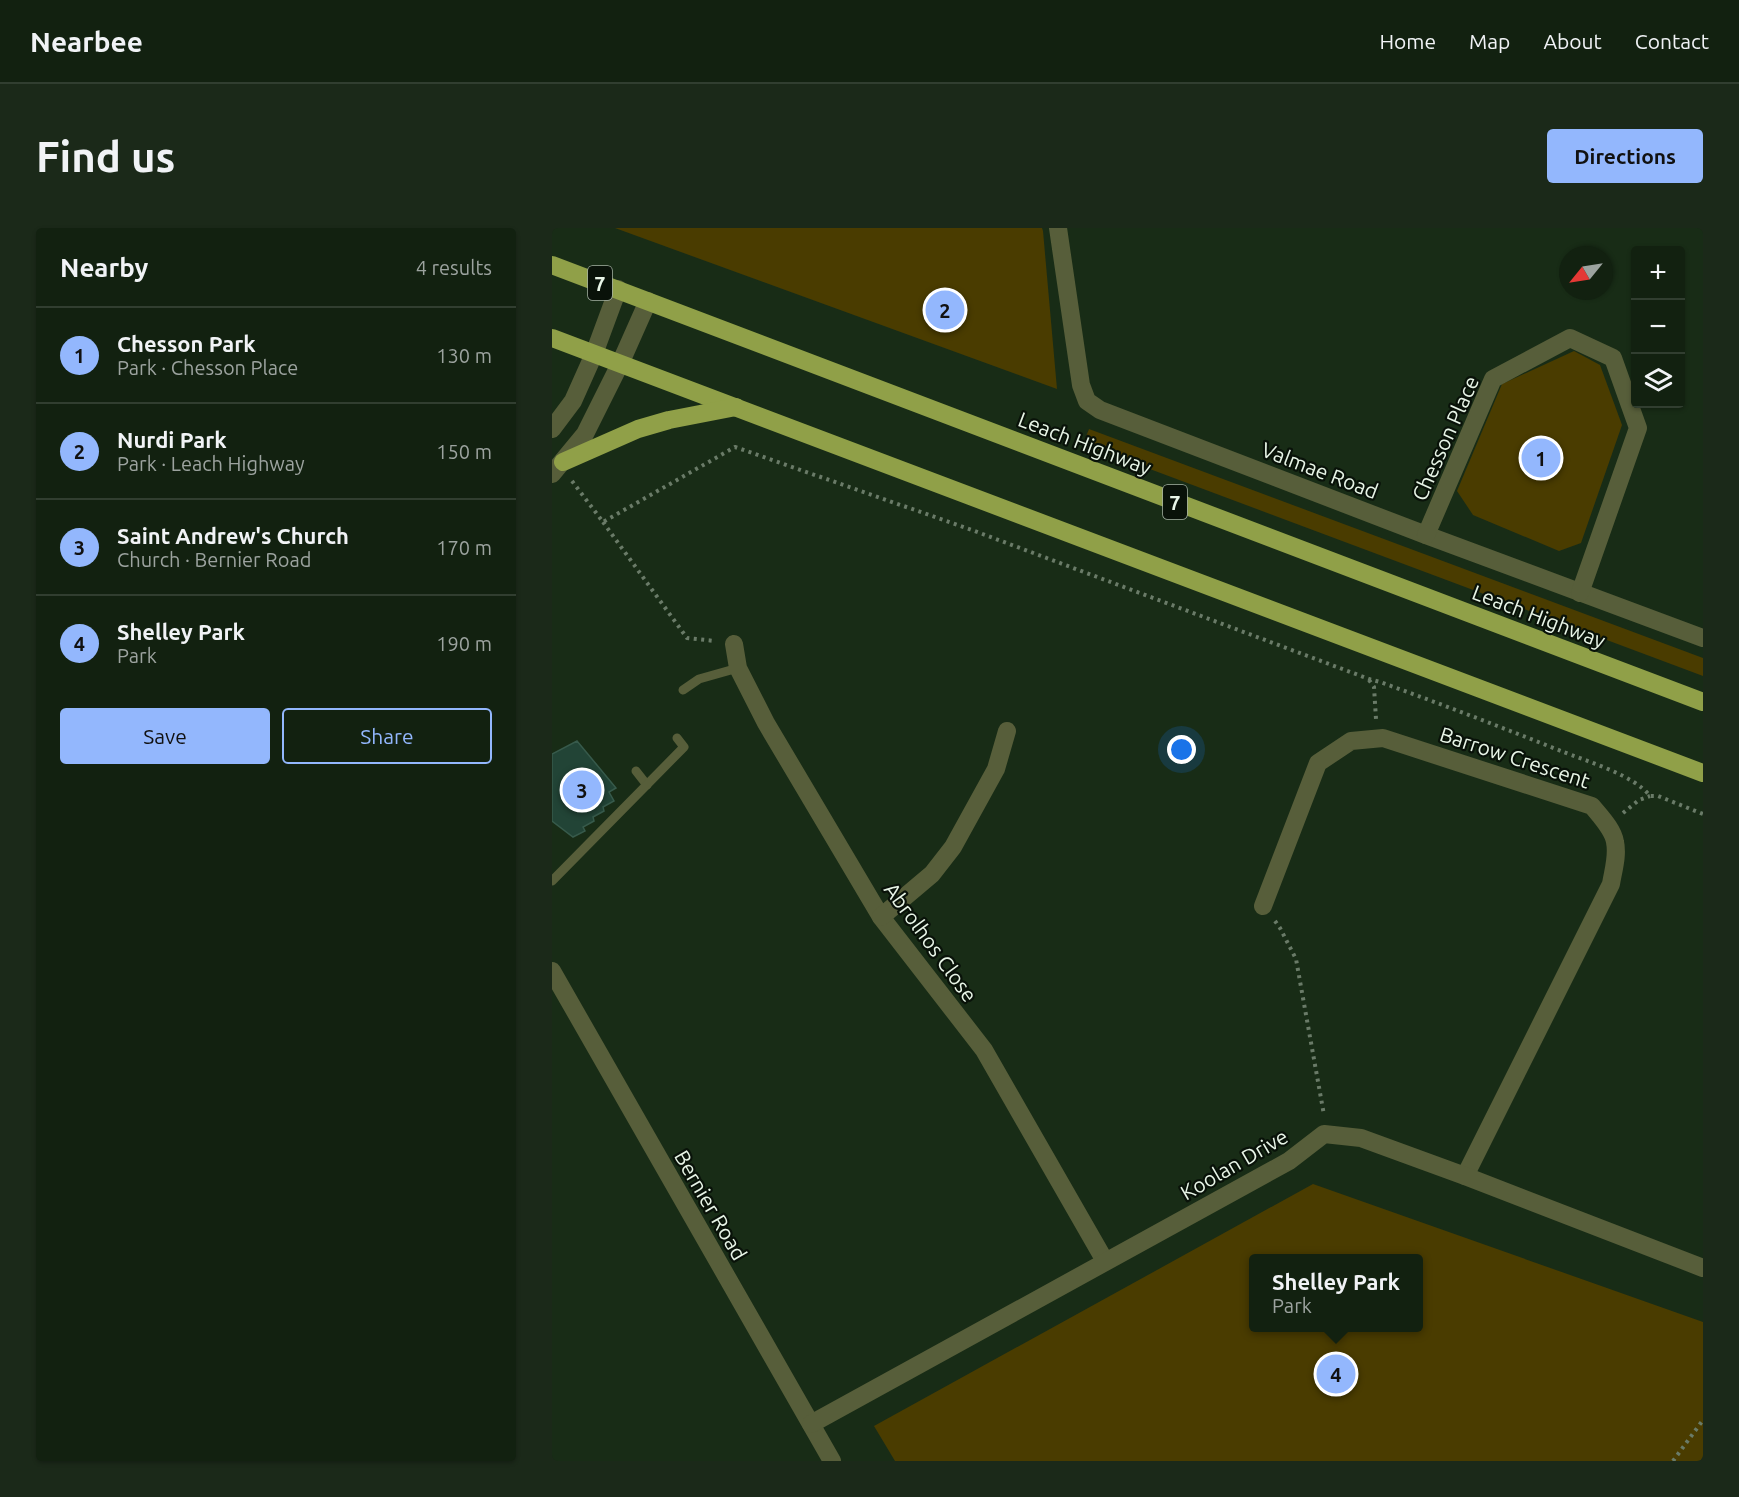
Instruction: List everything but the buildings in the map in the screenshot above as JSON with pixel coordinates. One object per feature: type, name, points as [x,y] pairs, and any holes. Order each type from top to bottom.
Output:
[{"type":"highway","name":"Leach Highway","points":[[552,264],[1703,702]]},
{"type":"highway","points":[[552,338],[1703,773]]},
{"type":"highway","points":[[558,467],[638,429],[669,420],[738,407]]},
{"type":"street","name":"Valmae Road","points":[[1058,228],[1081,385],[1087,401],[1100,410],[1426,536],[1703,638]]},
{"type":"street","points":[[552,429],[573,400],[594,354],[618,289]]},
{"type":"street","points":[[558,467],[585,434],[648,301]]},
{"type":"street","name":"Chesson Place","points":[[1426,536],[1493,379],[1570,338],[1613,358],[1638,428],[1580,593]]},
{"type":"street","name":"Abrolhos Close","points":[[734,644],[738,668],[766,723],[881,916],[984,1050],[1105,1261]]},
{"type":"street","points":[[881,916],[932,874],[953,847],[996,769],[1007,731]]},
{"type":"street","name":"Barrow Crescent","points":[[1263,906],[1318,763],[1351,741],[1383,738],[1592,806],[1608,826],[1615,841],[1611,884],[1466,1176]]},
{"type":"street","name":"Bernier Road","points":[[552,971],[832,1461]]},
{"type":"street","points":[[1324,1134],[1361,1138],[1703,1268]]},
{"type":"street","name":"Koolan Drive","points":[[811,1424],[1289,1161],[1324,1134]]},
{"type":"lane","points":[[683,690],[699,680],[738,668]]},
{"type":"lane","points":[[552,881],[684,747],[677,738]]},
{"type":"lane","points":[[636,771],[647,785]]},
{"type":"path","points":[[603,522],[735,447],[972,530],[1495,725],[1619,774],[1643,787],[1650,796]]},
{"type":"path","points":[[558,467],[603,522],[687,638],[734,644]]},
{"type":"path","points":[[1369,679],[1374,687],[1376,737]]},
{"type":"path","points":[[1608,826],[1639,800],[1650,796],[1658,796],[1703,814]]},
{"type":"path","points":[[1280,928],[1296,959],[1325,1121],[1324,1134]]},
{"type":"path","points":[[1673,1461],[1703,1419]]},
{"type":"shaded area","points":[[615,228],[1042,228],[1057,389]]},
{"type":"shaded area","points":[[1574,351],[1600,365],[1622,425],[1581,543],[1559,551],[1473,515],[1457,491],[1502,384]]},
{"type":"shaded area","points":[[1089,429],[1703,658],[1703,676],[1083,444]]},
{"type":"shaded area","points":[[1313,1184],[1703,1322],[1703,1461],[895,1461],[874,1426]]},
{"type":"place","name":"Nurdi Park","points":[[945,310]]},
{"type":"place","name":"Chesson Park","points":[[1541,458]]},
{"type":"place","name":"Saint Andrew's Church","points":[[582,790]]},
{"type":"place","name":"Shelley Park","points":[[1336,1374]]}]
